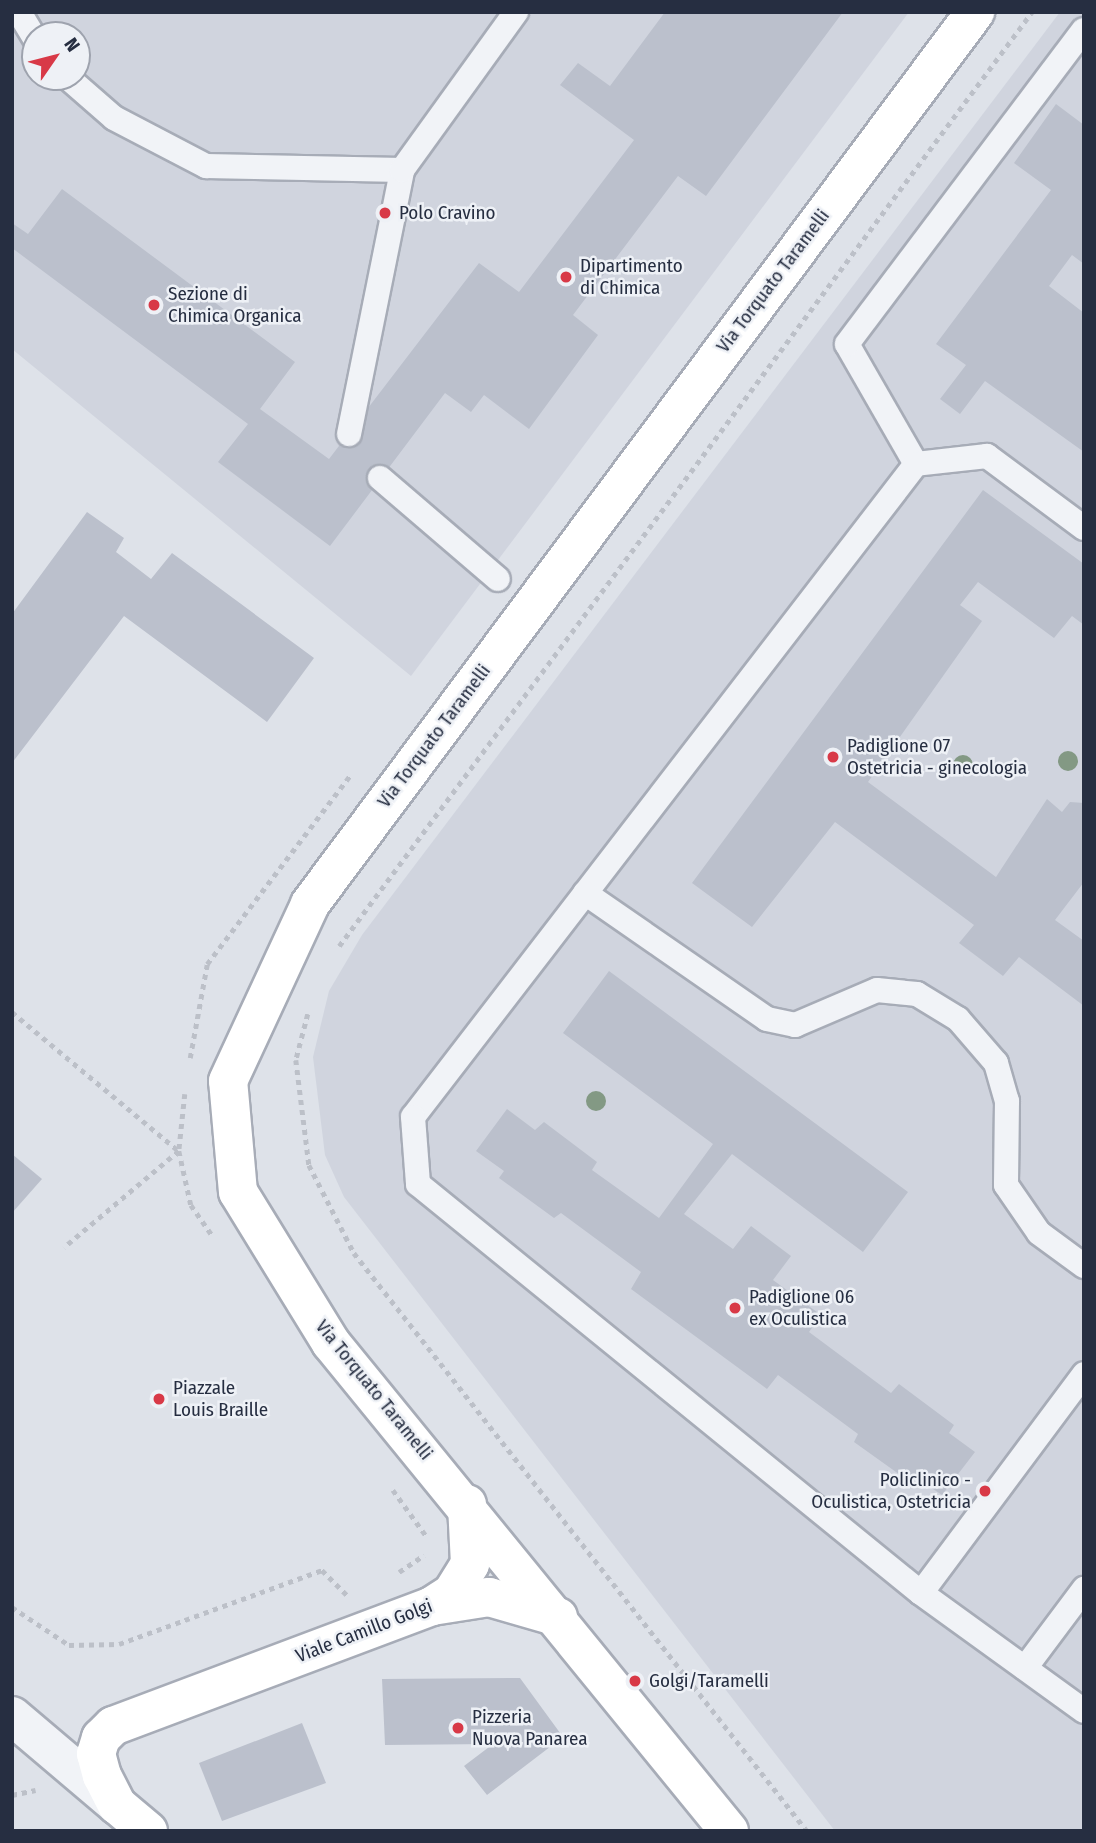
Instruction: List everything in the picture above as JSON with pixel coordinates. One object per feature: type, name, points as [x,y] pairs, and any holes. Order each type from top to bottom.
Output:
[{"type":"main road","name":"Via Torquato Taramelli","points":[[467,1504],[331,1343],[238,1192],[228,1081],[310,904],[975,12]]},
{"type":"main road","name":"Viale Camillo Golgi","points":[[113,1726],[421,1611],[452,1593],[470,1564],[467,1504]]},
{"type":"main road","points":[[467,1504],[729,1831]]},
{"type":"main road","points":[[421,1611],[489,1597],[559,1617]]},
{"type":"main road","points":[[113,1726],[96,1754],[117,1805],[148,1831]]},
{"type":"street","points":[[20,1733],[50,1735],[113,1726]]},
{"type":"street","points":[[20,1733],[117,1805]]},
{"type":"lane","points":[[349,434],[402,170],[516,12]]},
{"type":"lane","points":[[916,464],[847,344],[1084,30]]},
{"type":"lane","points":[[83,91],[114,118],[206,166],[402,170]]},
{"type":"lane","points":[[1084,527],[987,456],[916,464],[413,1116],[418,1184],[921,1593],[1084,1711]]},
{"type":"lane","points":[[380,478],[498,579]]},
{"type":"lane","points":[[585,892],[767,1019],[795,1025],[877,990],[917,994],[958,1019],[996,1063],[1007,1101],[1006,1185],[1039,1233],[1084,1266]]},
{"type":"lane","points":[[921,1593],[1084,1374]]},
{"type":"lane","points":[[1025,1668],[1084,1589]]},
{"type":"path","points":[[188,1069],[207,964],[357,766]]},
{"type":"path","points":[[12,1012],[179,1151]]},
{"type":"path","points":[[186,1082],[179,1151],[191,1205],[214,1238]]},
{"type":"path","points":[[64,1248],[179,1151]]},
{"type":"path","points":[[387,1482],[435,1548],[393,1575],[421,1611]]},
{"type":"path","points":[[12,1607],[69,1645],[119,1644],[322,1570],[350,1598]]},
{"type":"shaded area","name":"Polo Cravino","points":[[12,12],[909,12],[411,676],[12,349]]},
{"type":"shaded area","points":[[1060,12],[1084,12],[1084,1831],[835,1831],[344,1197],[325,1155],[313,1057],[329,991],[362,935]]},
{"type":"building","points":[[665,12],[843,12],[706,196],[678,176],[573,315],[598,335],[529,429],[484,395],[471,412],[445,393],[330,546],[218,462],[248,424],[12,248],[12,223],[28,234],[62,189],[295,362],[260,409],[329,459],[479,263],[519,292],[634,140],[560,85],[578,63],[610,86]]},
{"type":"building","points":[[1056,104],[1084,125],[1084,264],[1072,255],[1049,286],[1084,313],[1084,452],[985,381],[960,414],[940,399],[966,365],[936,344],[1051,190],[1014,163]]},
{"type":"building","name":"Padiglione 07 Ostetricia - ginecologia","points":[[983,490],[1084,564],[1084,625],[1072,616],[1054,638],[978,582],[960,605],[982,621],[868,782],[996,877],[1047,799],[1062,812],[1070,802],[1084,803],[1084,882],[1055,920],[1084,941],[1084,1006],[1019,957],[1003,976],[959,943],[974,925],[835,822],[752,927],[692,883]]},
{"type":"building","points":[[87,512],[124,538],[116,552],[151,579],[172,553],[314,658],[267,722],[124,616],[12,763],[12,614]]},
{"type":"building","points":[[609,971],[908,1192],[863,1252],[732,1154],[684,1214],[733,1249],[751,1226],[791,1256],[773,1280],[821,1315],[809,1332],[891,1393],[899,1384],[954,1425],[949,1433],[975,1452],[942,1495],[915,1477],[910,1482],[854,1442],[858,1434],[778,1375],[767,1389],[631,1289],[641,1272],[561,1213],[554,1218],[499,1178],[504,1171],[476,1151],[507,1109],[535,1130],[544,1122],[597,1162],[592,1170],[659,1218],[713,1144],[563,1033]]},
{"type":"building","points":[[12,1154],[42,1179],[12,1213]]},
{"type":"building","points":[[520,1678],[563,1737],[487,1795],[464,1766],[493,1744],[385,1745],[382,1679]]},
{"type":"building","points":[[302,1723],[326,1783],[222,1821],[199,1763]]},
{"type":"place","name":"Polo Cravino","points":[[385,213]]},
{"type":"place","name":"Dipartimento di Chimica","points":[[566,277]]},
{"type":"place","name":"Sezione di Chimica Organica","points":[[154,305]]},
{"type":"place","name":"Padiglione 07 Ostetricia - ginecologia","points":[[833,757]]},
{"type":"place","name":"Padiglione 06 ex Oculistica","points":[[735,1308]]},
{"type":"place","name":"Piazzale Louis Braille","points":[[159,1399]]},
{"type":"place","name":"Policlinico - Oculistica, Ostetricia","points":[[985,1491]]},
{"type":"place","name":"Golgi/Taramelli","points":[[635,1681]]},
{"type":"place","name":"Pizzeria Nuova Panarea","points":[[458,1728]]}]
